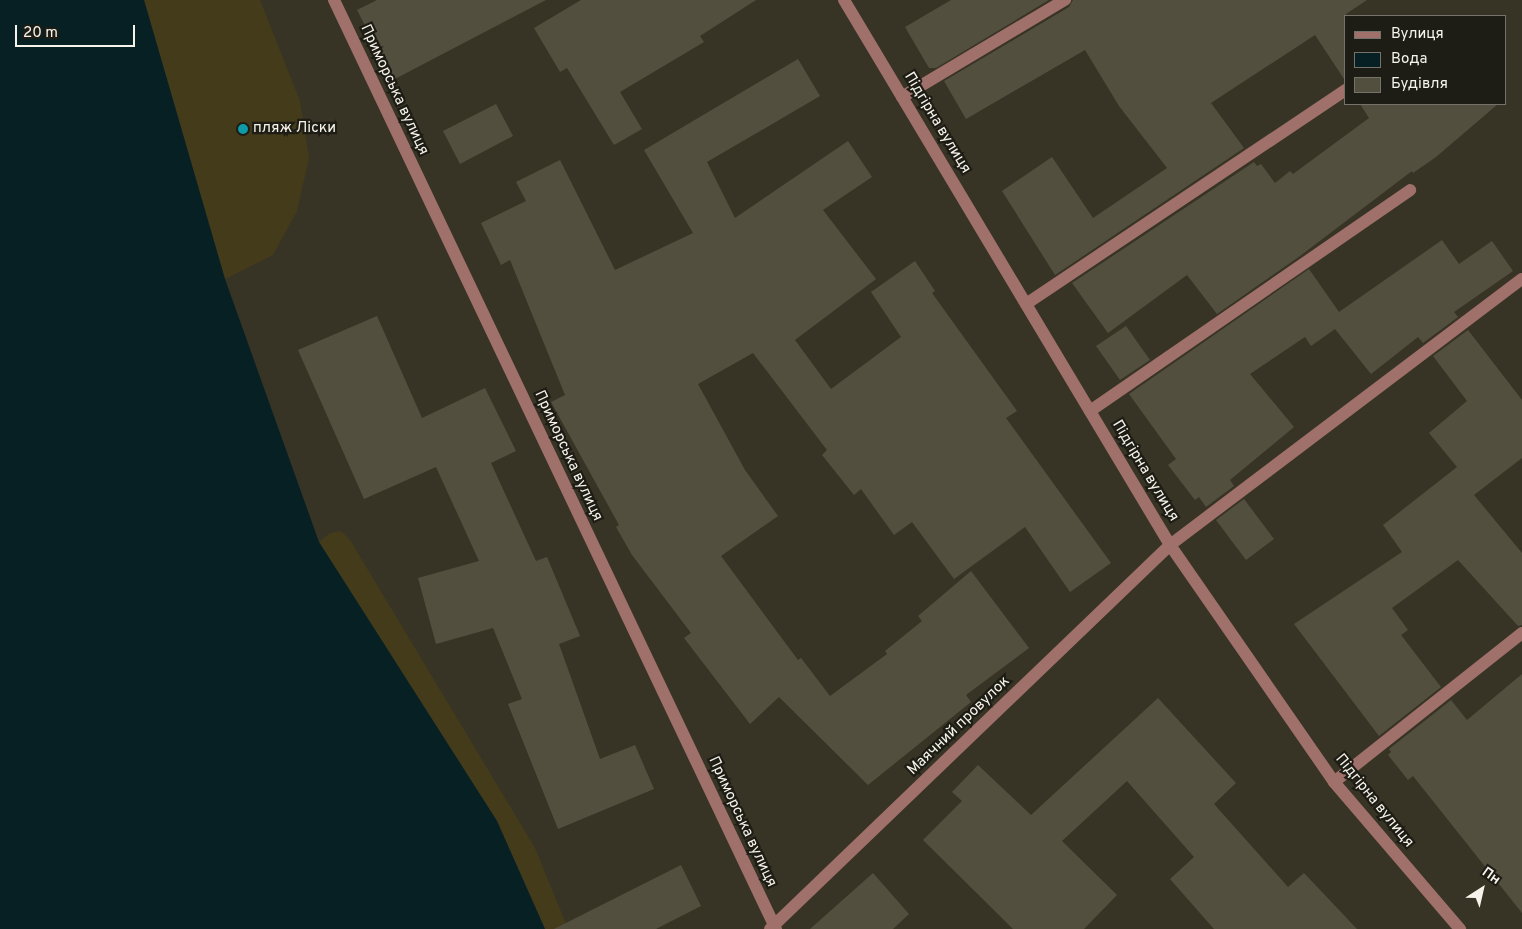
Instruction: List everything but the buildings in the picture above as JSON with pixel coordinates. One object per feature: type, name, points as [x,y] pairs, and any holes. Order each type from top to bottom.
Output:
[{"type":"street","name":"Приморська вулиця","points":[[334,0],[773,928]]},
{"type":"street","name":"Підгірна вулиця","points":[[844,0],[1170,546],[1334,782],[1460,929]]},
{"type":"street","points":[[902,97],[1065,0]]},
{"type":"street","points":[[1026,304],[1344,91]]},
{"type":"street","points":[[1090,411],[1410,190]]},
{"type":"street","name":"Маячний провулок","points":[[773,928],[1170,546],[1522,279]]},
{"type":"street","points":[[1334,782],[1522,633]]},
{"type":"sand","name":"пляж Ліски","points":[[144,0],[260,0],[300,101],[309,158],[297,211],[273,255],[225,279]]},
{"type":"sand","points":[[341,531],[350,540],[535,848],[568,929],[545,929],[497,821],[319,542],[330,533]]},
{"type":"water","points":[[0,0],[144,0],[225,279],[319,542],[497,821],[545,929],[0,929]]},
{"type":"place","name":"пляж Ліски","points":[[243,129]]}]
